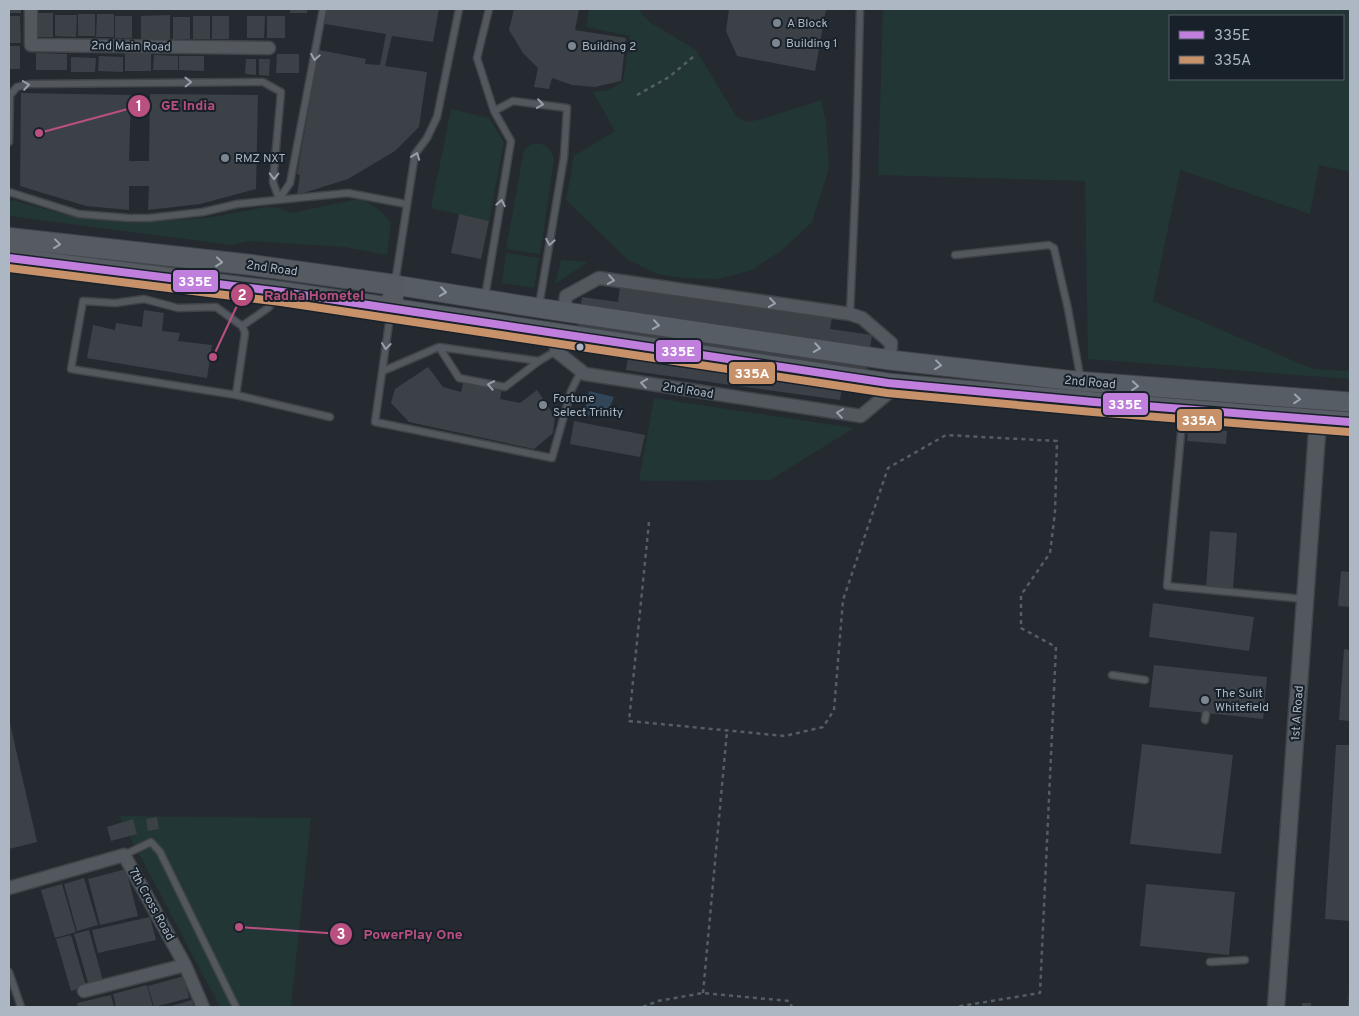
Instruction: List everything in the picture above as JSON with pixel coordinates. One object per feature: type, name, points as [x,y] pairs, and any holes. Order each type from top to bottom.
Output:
[{"type":"main road","name":"2nd Road","points":[[9,238],[252,265],[485,298],[564,312],[890,360],[1081,382],[1350,402]]},
{"type":"main road","name":"2nd Road","points":[[9,258],[282,292],[391,308],[557,342],[888,383],[1094,402],[1350,422]]},
{"type":"main road","points":[[391,308],[395,285]]},
{"type":"street","name":"2nd Main Road","points":[[31,9],[31,46],[269,48]]},
{"type":"street","points":[[564,312],[566,296],[598,278],[850,314],[862,318],[891,343],[890,360]]},
{"type":"street","name":"2nd Road","points":[[557,342],[585,374],[861,416],[886,395],[888,383]]},
{"type":"street","name":"1st A Road","points":[[1276,1007],[1318,419]]},
{"type":"street","name":"7th Cross Road","points":[[9,888],[124,855],[185,965],[203,1007]]},
{"type":"street","points":[[84,991],[185,965]]},
{"type":"lane","points":[[279,199],[290,183],[323,9]]},
{"type":"lane","points":[[395,285],[415,154],[427,138],[437,117],[459,9]]},
{"type":"lane","points":[[485,298],[511,141],[494,111],[477,58],[489,9]]},
{"type":"lane","points":[[850,314],[860,9]]},
{"type":"lane","points":[[9,142],[10,95],[17,87],[29,84],[263,82],[281,92],[273,182],[279,199]]},
{"type":"lane","points":[[494,111],[514,101],[567,108],[564,157],[538,308]]},
{"type":"lane","points":[[9,192],[79,214],[129,218],[150,218],[203,212],[237,204],[348,193],[406,204]]},
{"type":"lane","points":[[955,255],[1049,245],[1054,248],[1068,309],[1081,382]]},
{"type":"lane","points":[[242,326],[268,308],[282,292]]},
{"type":"lane","points":[[236,395],[245,334],[242,326],[216,308],[178,308],[144,299],[115,303],[83,302],[71,369],[236,395],[330,417]]},
{"type":"lane","points":[[391,308],[376,422],[552,458],[571,391],[581,371]]},
{"type":"lane","points":[[439,347],[459,378],[505,388],[538,362],[557,342]]},
{"type":"lane","points":[[383,372],[439,347],[538,362]]},
{"type":"lane","points":[[1184,408],[1167,586],[1305,599]]},
{"type":"lane","points":[[1112,675],[1145,680]]},
{"type":"lane","points":[[124,855],[151,842],[160,852],[236,1007]]},
{"type":"lane","points":[[1210,962],[1246,960]]},
{"type":"lane","points":[[9,972],[21,1007]]},
{"type":"path","points":[[637,95],[669,77],[693,57]]},
{"type":"path","points":[[649,522],[629,721],[785,736],[823,727],[834,710],[843,600],[888,468],[946,435],[1057,441],[1055,512],[1050,554],[1021,595],[1021,628],[1056,647],[1040,993],[955,1007]]},
{"type":"path","points":[[703,993],[727,731]]},
{"type":"path","points":[[643,1007],[658,1001],[703,993],[789,1001],[792,1007]]},
{"type":"green space","points":[[589,9],[640,9],[641,13],[651,23],[696,50],[736,116],[746,122],[763,119],[821,100],[826,122],[829,168],[812,222],[782,250],[752,270],[718,279],[683,278],[657,274],[627,259],[566,200],[574,156],[615,131],[593,92],[608,90],[623,82],[630,36],[586,27]]},
{"type":"green space","points":[[883,9],[1350,9],[1350,172],[1319,165],[1310,214],[1180,170],[1153,301],[1313,369],[1350,371],[1350,379],[1088,359],[1085,181],[878,175]]},
{"type":"green space","points":[[451,109],[489,118],[504,142],[489,221],[431,208]]},
{"type":"green space","points":[[532,144],[540,144],[547,147],[554,160],[540,254],[506,249],[524,150]]},
{"type":"green space","points":[[359,199],[377,208],[391,223],[387,255],[345,247],[249,241],[231,245],[9,216],[10,201],[15,200],[76,217],[132,223],[206,218],[267,207],[280,208],[291,213]]},
{"type":"green space","points":[[506,253],[539,258],[534,288],[502,283]]},
{"type":"green space","points":[[561,260],[588,262],[555,284]]},
{"type":"green space","points":[[654,398],[854,428],[770,480],[639,480]]},
{"type":"green space","points":[[119,816],[311,818],[291,1006],[220,1007]]},
{"type":"water","points":[[589,391],[614,397],[606,411],[599,415],[584,415]]},
{"type":"building","points":[[9,9],[21,9],[21,13],[9,13]]},
{"type":"building","points":[[290,9],[307,9],[307,13],[290,13]]},
{"type":"building","points":[[327,9],[439,9],[433,42],[392,36],[385,66],[427,72],[419,127],[395,151],[348,179],[297,195],[300,175],[297,174],[319,50],[366,59],[365,64],[380,65],[386,34],[325,24]]},
{"type":"building","name":"Building 2","points":[[514,9],[579,9],[575,30],[626,38],[621,81],[595,87],[572,85],[552,78],[549,89],[534,87],[538,68],[523,53],[509,30]]},
{"type":"building","name":"Building 1","points":[[729,9],[826,9],[815,71],[737,56],[726,31]]},
{"type":"building","points":[[35,13],[53,13],[53,37],[35,37]]},
{"type":"building","points":[[78,14],[95,14],[95,36],[78,36]]},
{"type":"building","points":[[97,14],[114,14],[114,37],[96,37]]},
{"type":"building","points":[[55,15],[77,15],[76,37],[55,36]]},
{"type":"building","points":[[170,15],[170,39],[141,40],[141,16]]},
{"type":"building","points":[[9,16],[20,16],[21,43],[9,43]]},
{"type":"building","points":[[115,16],[132,16],[132,38],[115,38]]},
{"type":"building","points":[[193,16],[210,16],[210,39],[193,39]]},
{"type":"building","points":[[212,16],[229,16],[229,39],[212,39]]},
{"type":"building","points":[[247,16],[265,16],[264,38],[247,38]]},
{"type":"building","points":[[267,16],[285,16],[285,38],[267,38]]},
{"type":"building","points":[[173,17],[190,17],[190,39],[173,39]]},
{"type":"building","points":[[9,46],[20,46],[20,69],[9,69]]},
{"type":"building","points":[[125,52],[151,52],[151,71],[125,71]]},
{"type":"building","points":[[36,53],[67,54],[67,70],[36,70]]},
{"type":"building","points":[[277,54],[299,54],[299,73],[276,73]]},
{"type":"building","points":[[154,55],[178,56],[178,70],[153,70]]},
{"type":"building","points":[[99,56],[123,57],[123,72],[98,71]]},
{"type":"building","points":[[179,56],[204,56],[204,71],[179,70]]},
{"type":"building","points":[[71,57],[96,58],[95,72],[71,72]]},
{"type":"building","points":[[246,59],[256,59],[256,75],[245,74]]},
{"type":"building","points":[[259,59],[270,59],[269,76],[259,75]]},
{"type":"building","points":[[21,93],[131,95],[129,161],[149,161],[150,94],[258,95],[256,189],[200,204],[148,210],[149,186],[129,186],[129,210],[86,206],[20,186]]},
{"type":"building","points":[[459,214],[489,221],[481,259],[451,253]]},
{"type":"building","points":[[620,288],[832,317],[830,329],[872,335],[864,390],[842,387],[840,400],[731,385],[626,370],[628,357],[574,350],[582,297],[618,302]]},
{"type":"building","points":[[144,310],[164,313],[162,331],[180,333],[178,341],[212,345],[207,378],[87,358],[93,325],[115,330],[116,323],[142,327]]},
{"type":"building","points":[[428,367],[443,387],[461,392],[465,375],[503,383],[500,399],[520,403],[537,390],[555,417],[553,433],[534,449],[409,422],[391,403],[395,389]]},
{"type":"building","points":[[574,421],[645,435],[640,457],[570,444]]},
{"type":"building","points":[[1188,428],[1227,431],[1226,444],[1187,441]]},
{"type":"building","points":[[1210,531],[1237,533],[1233,590],[1206,588]]},
{"type":"building","points":[[1341,571],[1350,572],[1350,607],[1338,606]]},
{"type":"building","points":[[1153,603],[1254,617],[1249,651],[1149,637]]},
{"type":"building","points":[[1344,649],[1350,650],[1350,721],[1339,720]]},
{"type":"building","points":[[1154,665],[1267,677],[1263,719],[1149,707]]},
{"type":"building","points":[[9,719],[37,842],[9,849]]},
{"type":"building","points":[[1142,744],[1233,755],[1221,854],[1130,844]]},
{"type":"building","points":[[1336,745],[1350,745],[1350,921],[1325,919]]},
{"type":"building","points":[[157,817],[159,829],[148,831],[146,819]]},
{"type":"building","points":[[133,819],[137,834],[111,841],[107,827]]},
{"type":"building","points":[[126,869],[138,916],[100,925],[88,879]]},
{"type":"building","points":[[84,878],[98,925],[77,931],[64,884]]},
{"type":"building","points":[[62,884],[76,932],[55,938],[41,890]]},
{"type":"building","points":[[1146,884],[1235,892],[1229,955],[1140,946]]},
{"type":"building","points":[[150,917],[156,940],[98,953],[92,930]]},
{"type":"building","points":[[89,930],[103,981],[89,986],[74,934]]},
{"type":"building","points":[[71,935],[86,986],[71,991],[56,939]]},
{"type":"building","points":[[184,976],[189,998],[154,1007],[148,986]]},
{"type":"building","points":[[147,985],[153,1007],[116,1007],[113,994]]},
{"type":"building","points":[[1349,989],[1350,1007],[1348,1007]]},
{"type":"building","points":[[111,995],[114,1007],[78,1007],[77,1003]]},
{"type":"building","points":[[192,1000],[194,1007],[168,1007]]},
{"type":"building","points":[[1302,1003],[1311,1003],[1311,1007],[1302,1007]]},
{"type":"transit line","name":"335E","points":[[9,258],[282,292],[888,383],[1094,402],[1350,422]]},
{"type":"transit line","name":"335A","points":[[9,268],[281,302],[887,393],[1093,412],[1349,432]]},
{"type":"place","name":"A Block","points":[[777,23]]},
{"type":"place","name":"Building 1","points":[[776,43]]},
{"type":"place","name":"Building 2","points":[[572,46]]},
{"type":"place","name":"GE India","points":[[39,133]]},
{"type":"place","name":"RMZ NXT","points":[[225,158]]},
{"type":"place","name":"Radha Hometel","points":[[213,357]]},
{"type":"place","name":"Fortune Select Trinity","points":[[543,405]]},
{"type":"place","name":"The Sulit Whitefield","points":[[1205,700]]},
{"type":"place","name":"PowerPlay One","points":[[239,927]]}]
